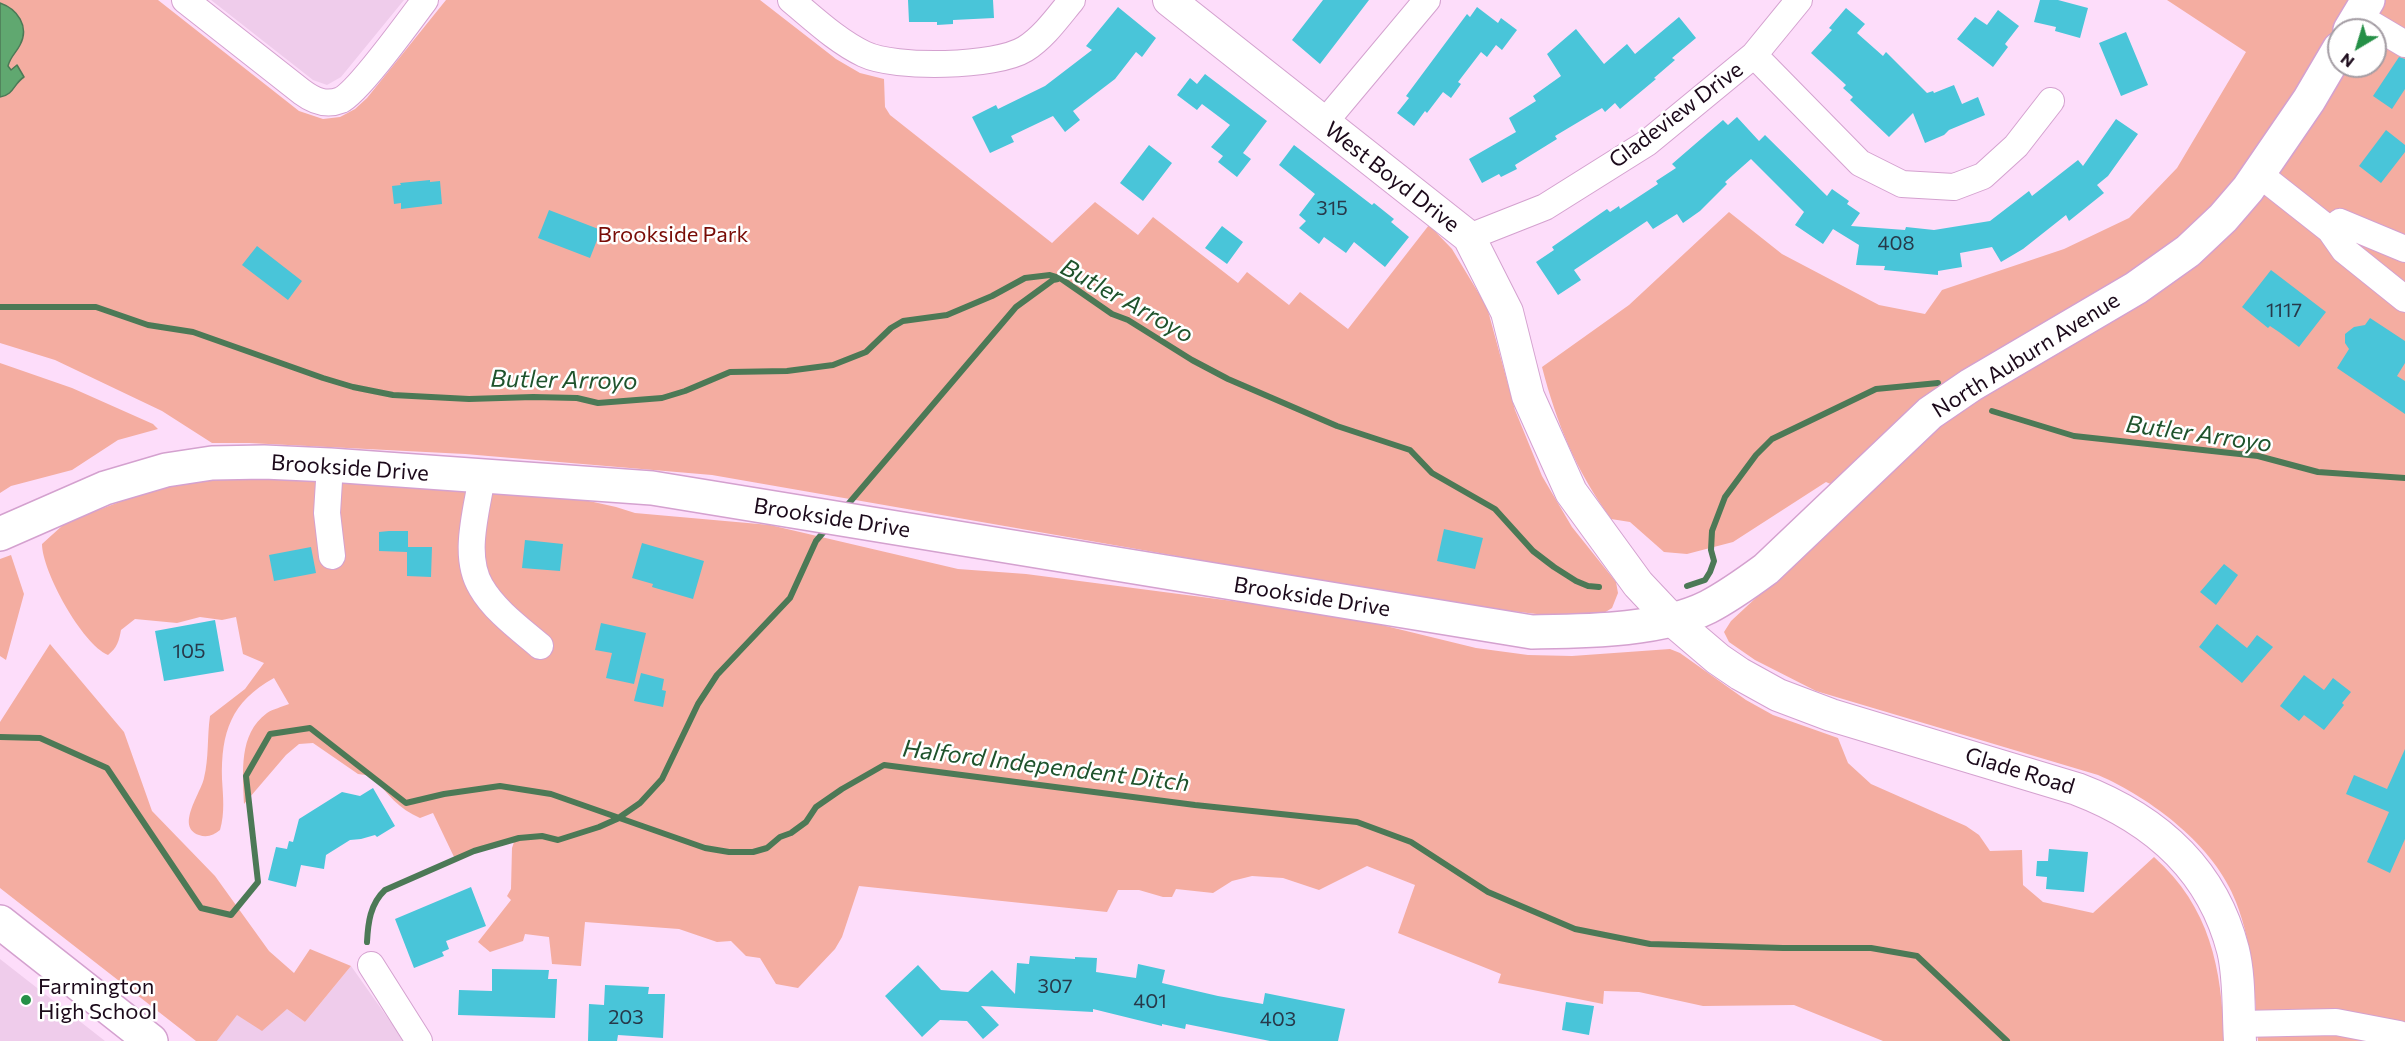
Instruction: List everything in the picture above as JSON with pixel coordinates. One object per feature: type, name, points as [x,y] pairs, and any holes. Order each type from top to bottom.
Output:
[{"type":"main road","name":"North Auburn Avenue","points":[[1671,619],[1706,608],[1740,589],[1766,569],[1930,412],[1971,385],[2136,288],[2188,251],[2223,218],[2259,174],[2327,69]]},
{"type":"main road","name":"Brookside Drive","points":[[0,534],[105,488],[166,470],[212,463],[264,462],[330,465],[652,488],[1532,632],[1580,632],[1671,619]]},
{"type":"main road","points":[[0,922],[138,1037]]},
{"type":"street","points":[[185,0],[302,92],[320,102],[340,100],[356,87],[425,0]]},
{"type":"street","points":[[791,0],[843,42],[882,61],[905,64],[1009,57],[1025,49],[1042,36],[1072,0]]},
{"type":"street","name":"West Boyd Drive","points":[[1169,0],[1469,237],[1507,312],[1528,396],[1570,492],[1638,584],[1671,619]]},
{"type":"street","points":[[1323,123],[1427,0]]},
{"type":"street","name":"Gladeview Drive","points":[[1469,237],[1545,207],[1647,143],[1754,54],[1799,0]]},
{"type":"street","points":[[2359,15],[2405,44]]},
{"type":"street","points":[[1754,54],[1860,163],[1902,184],[1954,187],[1983,176],[2016,146],[2051,101]]},
{"type":"street","points":[[2259,174],[2330,230],[2344,250],[2405,299]]},
{"type":"street","points":[[2330,230],[2340,222],[2405,249]]},
{"type":"street","points":[[330,465],[327,499],[332,556]]},
{"type":"street","points":[[482,476],[472,549],[474,572],[481,588],[504,614],[540,646]]},
{"type":"street","name":"Glade Road","points":[[1671,619],[1718,659],[1778,695],[1831,715],[2077,789],[2107,800],[2148,825],[2172,844],[2192,867],[2208,890],[2222,920],[2233,951],[2239,1033]]},
{"type":"street","points":[[371,965],[418,1041]]},
{"type":"street","points":[[2239,1033],[2336,1022],[2405,1037]]},
{"type":"shaded area","points":[[211,0],[404,0],[341,77],[327,85],[313,80]]},
{"type":"shaded area","points":[[0,3],[12,9],[23,25],[23,38],[8,66],[11,70],[17,65],[24,77],[8,94],[0,97]]},
{"type":"shaded area","name":"Farmington High School","points":[[0,959],[105,1041],[0,1041]]},
{"type":"shaded area","points":[[351,966],[404,1041],[217,1041],[237,1014],[287,1009],[305,1022]]},
{"type":"green space","name":"Brookside Park","points":[[0,0],[158,0],[299,111],[323,119],[340,117],[355,109],[367,98],[446,0],[760,0],[836,59],[860,73],[884,79],[885,107],[890,115],[1052,243],[1095,202],[1138,235],[1153,217],[1238,283],[1247,272],[1289,305],[1300,292],[1348,329],[1429,225],[1452,249],[1487,307],[1515,410],[1542,476],[1572,527],[1616,582],[1618,593],[1612,608],[1599,616],[1545,615],[1452,604],[712,475],[465,454],[212,443],[162,411],[55,360],[0,343]]},
{"type":"green space","points":[[2167,0],[2356,0],[2345,18],[2327,18],[2327,48],[2284,120],[2200,227],[1837,487],[1826,482],[1733,542],[1687,554],[1664,552],[1630,522],[1611,519],[1588,483],[1569,446],[1554,408],[1542,367],[1629,305],[1729,212],[1782,254],[1879,305],[1925,314],[1942,290],[2064,249],[2129,218],[2177,168],[2246,52]]},
{"type":"green space","points":[[2380,0],[2405,0],[2405,1041],[2258,1041],[2250,953],[2242,918],[2226,881],[2213,862],[2179,826],[2139,797],[2098,775],[1816,691],[1755,660],[1729,642],[1724,632],[1731,621],[1932,426],[2162,282],[2331,78],[2387,78],[2387,18],[2377,18]]},
{"type":"green space","points":[[0,363],[72,388],[153,424],[158,429],[118,440],[72,470],[11,486],[0,493]]},
{"type":"green space","points":[[231,478],[269,478],[571,497],[635,513],[770,525],[958,569],[1026,574],[1353,618],[1476,648],[1528,655],[1572,656],[1670,649],[1680,653],[1746,700],[1773,715],[1838,738],[1848,763],[1871,784],[1966,826],[1979,835],[1990,851],[2022,850],[2023,885],[2043,902],[2093,913],[2154,857],[2173,876],[2188,897],[2209,940],[2220,988],[2224,1041],[1883,1041],[1794,1005],[1703,1006],[1639,992],[1604,991],[1603,1004],[1498,983],[1501,974],[1398,933],[1415,885],[1367,866],[1319,890],[1283,878],[1252,876],[1232,881],[1213,893],[1176,889],[1172,897],[1163,897],[1139,890],[1118,890],[1107,912],[859,886],[842,937],[835,949],[798,988],[776,984],[760,958],[746,956],[731,941],[717,942],[679,929],[585,922],[581,966],[552,964],[549,937],[525,934],[523,941],[490,952],[478,942],[511,900],[507,896],[511,889],[514,842],[455,859],[433,813],[420,818],[406,810],[383,789],[373,776],[358,774],[313,743],[299,744],[286,755],[244,804],[244,755],[251,732],[267,713],[289,704],[274,678],[248,697],[231,720],[222,762],[222,823],[220,830],[210,836],[199,835],[192,831],[189,817],[206,770],[210,716],[245,689],[264,663],[243,654],[236,617],[222,620],[200,617],[177,623],[135,619],[121,630],[114,650],[108,655],[87,637],[65,606],[49,571],[42,544],[63,525],[168,485]]},
{"type":"green space","points":[[11,555],[24,594],[6,660],[0,656],[0,559]]},
{"type":"green space","points":[[50,644],[124,732],[152,811],[215,876],[269,951],[294,973],[310,949],[351,966],[305,1022],[287,1009],[262,1031],[237,1015],[217,1041],[196,1041],[0,888],[0,722]]},
{"type":"building","points":[[908,0],[993,0],[994,18],[953,20],[953,24],[937,25],[937,22],[909,22]]},
{"type":"building","points":[[1323,0],[1369,0],[1320,64],[1292,40]]},
{"type":"building","points":[[2040,0],[2058,0],[2088,8],[2080,38],[2055,31],[2056,27],[2034,22]]},
{"type":"building","points":[[1118,7],[1156,38],[1142,57],[1136,52],[1115,79],[1073,111],[1080,120],[1065,132],[1053,116],[1011,136],[1014,142],[990,153],[972,117],[996,105],[998,109],[1045,86],[1092,50],[1086,46]]},
{"type":"building","points":[[1477,7],[1498,23],[1501,18],[1517,30],[1502,50],[1496,45],[1487,57],[1481,52],[1458,82],[1461,84],[1451,98],[1443,92],[1414,126],[1397,113],[1409,98],[1406,96],[1467,14],[1470,17]]},
{"type":"building","points":[[1846,8],[1865,24],[1857,33],[1883,56],[1886,52],[1927,93],[1933,91],[1934,93],[1954,85],[1962,104],[1978,97],[1985,115],[1925,143],[1913,113],[1889,137],[1850,100],[1853,97],[1843,88],[1846,85],[1811,53],[1832,30],[1829,28]]},
{"type":"building","points":[[1998,10],[2019,26],[2005,44],[2008,47],[1993,67],[1957,39],[1975,17],[1987,25]]},
{"type":"building","points":[[1679,17],[1696,38],[1672,58],[1675,60],[1654,78],[1656,79],[1620,109],[1615,103],[1605,112],[1602,108],[1555,136],[1557,139],[1515,165],[1517,169],[1501,177],[1499,174],[1482,183],[1469,159],[1516,132],[1509,118],[1536,101],[1533,96],[1561,76],[1547,54],[1576,29],[1604,64],[1627,44],[1635,54]]},
{"type":"building","points":[[2126,32],[2148,85],[2121,96],[2099,43]]},
{"type":"building","points":[[2399,57],[2405,59],[2405,89],[2392,109],[2373,96]]},
{"type":"building","points":[[1205,74],[1267,121],[1243,153],[1251,159],[1237,177],[1218,162],[1223,156],[1211,147],[1230,125],[1202,104],[1197,110],[1177,95],[1190,78],[1197,84]]},
{"type":"building","points":[[1737,117],[1759,141],[1765,135],[1827,196],[1832,189],[1849,201],[1847,204],[1860,213],[1851,226],[1905,230],[1906,227],[1934,230],[1990,221],[2029,191],[2032,196],[2078,160],[2083,166],[2116,119],[2138,134],[2108,176],[2097,185],[2104,193],[2069,221],[2066,215],[2023,249],[2001,262],[1992,247],[1960,253],[1962,267],[1938,271],[1938,275],[1884,270],[1885,266],[1856,265],[1859,245],[1833,229],[1823,244],[1795,225],[1804,212],[1751,159],[1725,182],[1727,184],[1700,211],[1683,223],[1677,214],[1653,229],[1647,221],[1574,270],[1581,280],[1558,295],[1536,262],[1554,250],[1552,247],[1607,209],[1610,212],[1619,206],[1620,209],[1658,184],[1656,181],[1676,168],[1672,164],[1723,120],[1728,125]]},
{"type":"building","points":[[2386,130],[2405,145],[2405,152],[2381,183],[2359,166]]},
{"type":"building","points":[[1149,145],[1172,163],[1143,201],[1120,183]]},
{"type":"building","points":[[1294,145],[1372,205],[1374,203],[1394,219],[1391,222],[1409,237],[1385,267],[1354,242],[1346,253],[1324,237],[1319,244],[1299,228],[1306,221],[1299,215],[1315,194],[1279,165]]},
{"type":"building","points":[[430,180],[430,182],[440,181],[442,204],[401,209],[401,203],[394,204],[392,186]]},
{"type":"building","points":[[549,210],[601,230],[590,258],[538,238]]},
{"type":"building","points":[[1222,226],[1243,242],[1227,264],[1205,248]]},
{"type":"building","points":[[257,246],[302,281],[288,300],[242,265]]},
{"type":"building","points":[[2271,270],[2326,312],[2299,347],[2270,326],[2268,328],[2242,307]]},
{"type":"building","points":[[2370,318],[2405,341],[2405,363],[2397,376],[2405,381],[2405,414],[2337,368],[2349,349],[2345,343],[2345,334],[2354,327],[2365,325]]},
{"type":"building","points":[[1444,529],[1483,538],[1475,569],[1437,561]]},
{"type":"building","points":[[408,531],[408,547],[432,547],[431,577],[407,576],[407,552],[379,551],[379,532]]},
{"type":"building","points":[[525,540],[563,544],[560,571],[522,568]]},
{"type":"building","points":[[642,543],[704,561],[693,599],[652,587],[653,584],[632,578]]},
{"type":"building","points":[[311,547],[316,573],[274,581],[269,555]]},
{"type":"building","points":[[2224,564],[2238,575],[2216,605],[2200,592]]},
{"type":"building","points":[[215,620],[224,671],[164,681],[155,631]]},
{"type":"building","points":[[601,623],[646,633],[634,684],[606,678],[612,653],[595,650]]},
{"type":"building","points":[[2217,624],[2247,648],[2257,635],[2273,647],[2242,683],[2199,647]]},
{"type":"building","points":[[641,673],[664,679],[662,690],[666,691],[663,707],[634,701]]},
{"type":"building","points":[[2304,675],[2324,690],[2333,678],[2351,692],[2342,703],[2344,705],[2324,730],[2304,715],[2299,721],[2280,706]]},
{"type":"building","points":[[2405,749],[2405,839],[2390,873],[2367,862],[2389,812],[2346,794],[2354,775],[2387,789]]},
{"type":"building","points":[[373,788],[395,826],[377,837],[375,835],[350,840],[326,855],[324,869],[301,865],[296,887],[268,880],[276,847],[287,849],[289,841],[293,842],[299,819],[342,792],[360,796]]},
{"type":"building","points":[[2049,849],[2088,852],[2084,892],[2046,889],[2047,877],[2036,876],[2037,861],[2048,861]]},
{"type":"building","points":[[471,887],[486,926],[446,941],[449,949],[442,952],[444,956],[414,968],[395,919]]},
{"type":"building","points":[[1030,956],[1097,958],[1096,972],[1136,978],[1138,964],[1165,970],[1162,983],[1218,996],[1263,1004],[1265,993],[1345,1009],[1338,1041],[1270,1041],[1186,1024],[1185,1029],[1162,1024],[1162,1026],[1093,1009],[1093,1012],[981,1006],[999,1025],[983,1039],[967,1021],[940,1020],[922,1037],[885,996],[918,965],[941,990],[968,992],[992,970],[1015,994],[1017,963],[1029,964]]},
{"type":"building","points":[[492,969],[549,970],[548,979],[557,979],[555,1018],[458,1015],[459,990],[492,991]]},
{"type":"building","points":[[605,985],[649,987],[648,994],[665,994],[663,1038],[618,1035],[617,1041],[588,1041],[589,1004],[604,1005]]},
{"type":"building","points":[[1566,1002],[1594,1006],[1589,1035],[1562,1030]]},
{"type":"waterway","name":"Butler Arroyo","points":[[0,307],[96,307],[148,325],[193,332],[353,387],[393,395],[469,399],[577,398],[598,403],[662,398],[730,372],[787,371],[833,365],[866,352],[891,328],[903,321],[947,315],[992,296],[1025,278],[1050,275],[1060,278],[1112,314],[1128,320],[1192,360],[1228,379],[1337,426],[1410,450],[1432,473],[1495,509],[1533,551],[1554,567],[1576,581],[1588,586],[1599,587]]},
{"type":"waterway","points":[[844,509],[1016,307],[1053,280],[1058,279]]},
{"type":"waterway","name":"Butler Arroyo","points":[[1687,586],[1705,580],[1710,572],[1714,561],[1711,550],[1712,531],[1725,497],[1756,455],[1772,439],[1876,389],[1938,383]]},
{"type":"waterway","name":"Butler Arroyo","points":[[1992,411],[2074,436],[2258,456],[2318,472],[2405,478]]},
{"type":"waterway","points":[[367,942],[373,908],[385,890],[474,851],[519,838],[542,836],[558,840],[599,827],[617,819],[640,803],[662,779],[698,704],[717,675],[790,598],[816,541],[827,528]]},
{"type":"waterway","name":"Halford Independent Ditch","points":[[0,737],[40,738],[107,768],[201,908],[231,915],[258,882],[246,776],[270,734],[310,728],[406,803],[444,794],[500,786],[551,794],[705,848],[729,852],[753,852],[767,848],[780,837],[791,833],[806,822],[816,807],[884,765],[1195,805],[1357,822],[1411,842],[1488,892],[1575,929],[1650,944],[1871,948],[1917,956],[2007,1041]]},
{"type":"place","name":"Farmington High School","points":[[26,1000]]}]
